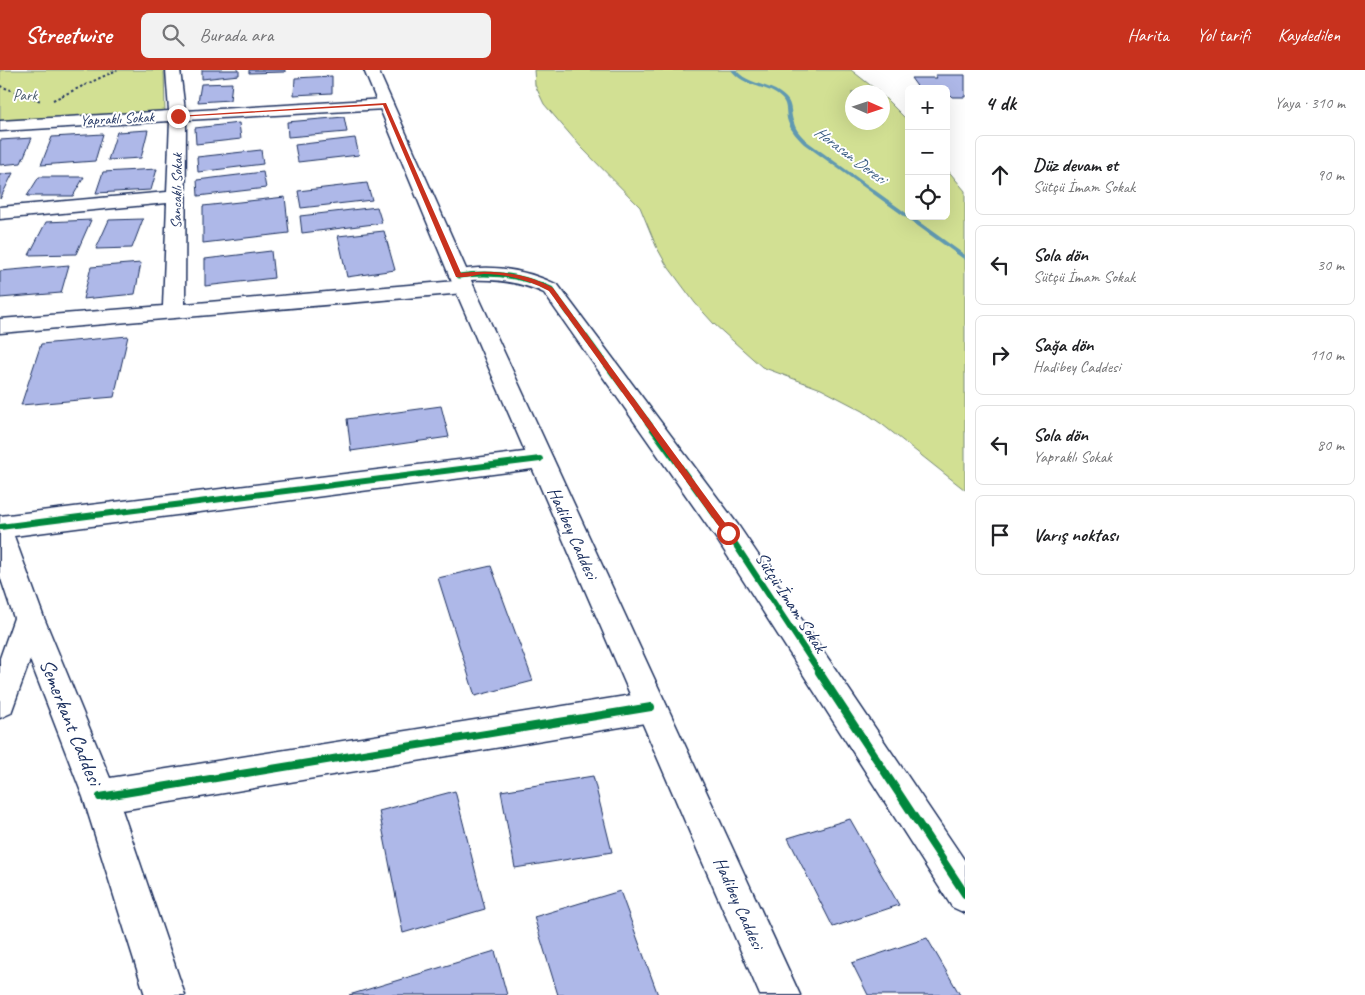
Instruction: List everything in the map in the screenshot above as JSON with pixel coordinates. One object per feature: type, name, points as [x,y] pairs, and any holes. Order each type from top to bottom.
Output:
[{"type":"street","name":"Sancaklı Sokak","points":[[172,70],[178,116],[174,312]]},
{"type":"street","name":"Hadibey Caddesi","points":[[371,70],[461,281],[780,995]]},
{"type":"street","name":"Yapraklı Sokak","points":[[0,126],[385,104]]},
{"type":"street","points":[[0,213],[177,198]]},
{"type":"street","name":"Sütçü İmam Sokak","points":[[0,326],[174,312],[461,281],[484,273],[510,274],[539,283],[551,289],[728,533],[965,894]]},
{"type":"street","points":[[0,527],[540,459]]},
{"type":"street","name":"Semerkant Caddesi","points":[[0,535],[29,618],[100,797],[165,995]]},
{"type":"street","points":[[0,702],[29,618]]},
{"type":"street","points":[[100,797],[651,707]]},
{"type":"path","points":[[0,86],[47,103],[117,70]]},
{"type":"green space","name":"Park","points":[[0,70],[164,70],[165,111],[0,121]]},
{"type":"green space","points":[[534,70],[851,70],[870,85],[845,85],[845,130],[890,130],[890,103],[905,118],[905,220],[950,220],[950,173],[965,191],[965,490],[863,411],[821,389],[762,367],[714,324],[695,303],[666,264],[656,246],[640,207],[581,147],[544,104],[535,85]]},
{"type":"building","points":[[202,70],[239,70],[239,75],[202,79]]},
{"type":"building","points":[[249,70],[285,70],[285,72],[249,73]]},
{"type":"building","points":[[935,75],[965,75],[965,97],[952,97],[950,95],[950,85],[916,85],[911,78],[937,78]]},
{"type":"building","points":[[332,76],[332,93],[294,95],[295,78]]},
{"type":"building","points":[[232,83],[230,100],[198,102],[201,84]]},
{"type":"building","points":[[344,117],[347,132],[288,137],[287,122]]},
{"type":"building","points":[[239,123],[241,139],[196,144],[195,128]]},
{"type":"building","points":[[148,130],[141,158],[108,160],[117,132]]},
{"type":"building","points":[[103,134],[95,161],[41,165],[52,137]]},
{"type":"building","points":[[32,138],[21,163],[0,165],[0,140]]},
{"type":"building","points":[[355,138],[359,155],[298,162],[295,145]]},
{"type":"building","points":[[261,150],[263,164],[198,172],[197,157]]},
{"type":"building","points":[[157,169],[151,190],[96,193],[103,172]]},
{"type":"building","points":[[263,172],[266,188],[198,196],[197,180]]},
{"type":"building","points":[[13,173],[0,199],[0,174]]},
{"type":"building","points":[[39,177],[84,177],[73,196],[27,196]]},
{"type":"building","points":[[367,183],[372,200],[301,208],[298,191]]},
{"type":"building","points":[[285,197],[289,233],[203,243],[203,206]]},
{"type":"building","points":[[377,207],[382,223],[302,233],[300,216]]},
{"type":"building","points":[[143,219],[132,248],[96,249],[109,220]]},
{"type":"building","points":[[91,220],[76,254],[29,255],[46,222]]},
{"type":"building","points":[[384,231],[395,270],[347,277],[338,236]]},
{"type":"building","points":[[271,251],[274,278],[205,286],[205,259]]},
{"type":"building","points":[[141,263],[135,294],[83,299],[91,267]]},
{"type":"building","points":[[69,265],[61,293],[0,298],[0,271]]},
{"type":"building","points":[[128,336],[114,397],[21,405],[41,344]]},
{"type":"building","points":[[441,406],[449,437],[351,451],[347,419]]},
{"type":"building","points":[[491,566],[533,681],[475,696],[438,578]]},
{"type":"building","points":[[593,776],[612,852],[515,868],[501,791]]},
{"type":"building","points":[[455,791],[485,909],[403,933],[379,811]]},
{"type":"building","points":[[850,819],[899,905],[833,927],[788,838]]},
{"type":"building","points":[[620,891],[658,995],[558,995],[534,917]]},
{"type":"building","points":[[927,938],[960,995],[868,995],[852,963]]},
{"type":"building","points":[[495,951],[507,995],[349,995]]},
{"type":"waterway","name":"Horasan Deresi","points":[[733,70],[744,80],[771,90],[784,98],[788,106],[792,126],[806,143],[965,258]]},
{"type":"cycle path","points":[[459,276],[483,273],[506,275],[529,280],[551,289],[728,533],[965,894]]},
{"type":"cycle path","points":[[0,527],[540,459]]},
{"type":"cycle path","points":[[100,797],[651,707]]},
{"type":"route","points":[[178,116],[385,104],[459,276],[471,273],[510,274],[539,283],[551,289],[728,533]]}]
